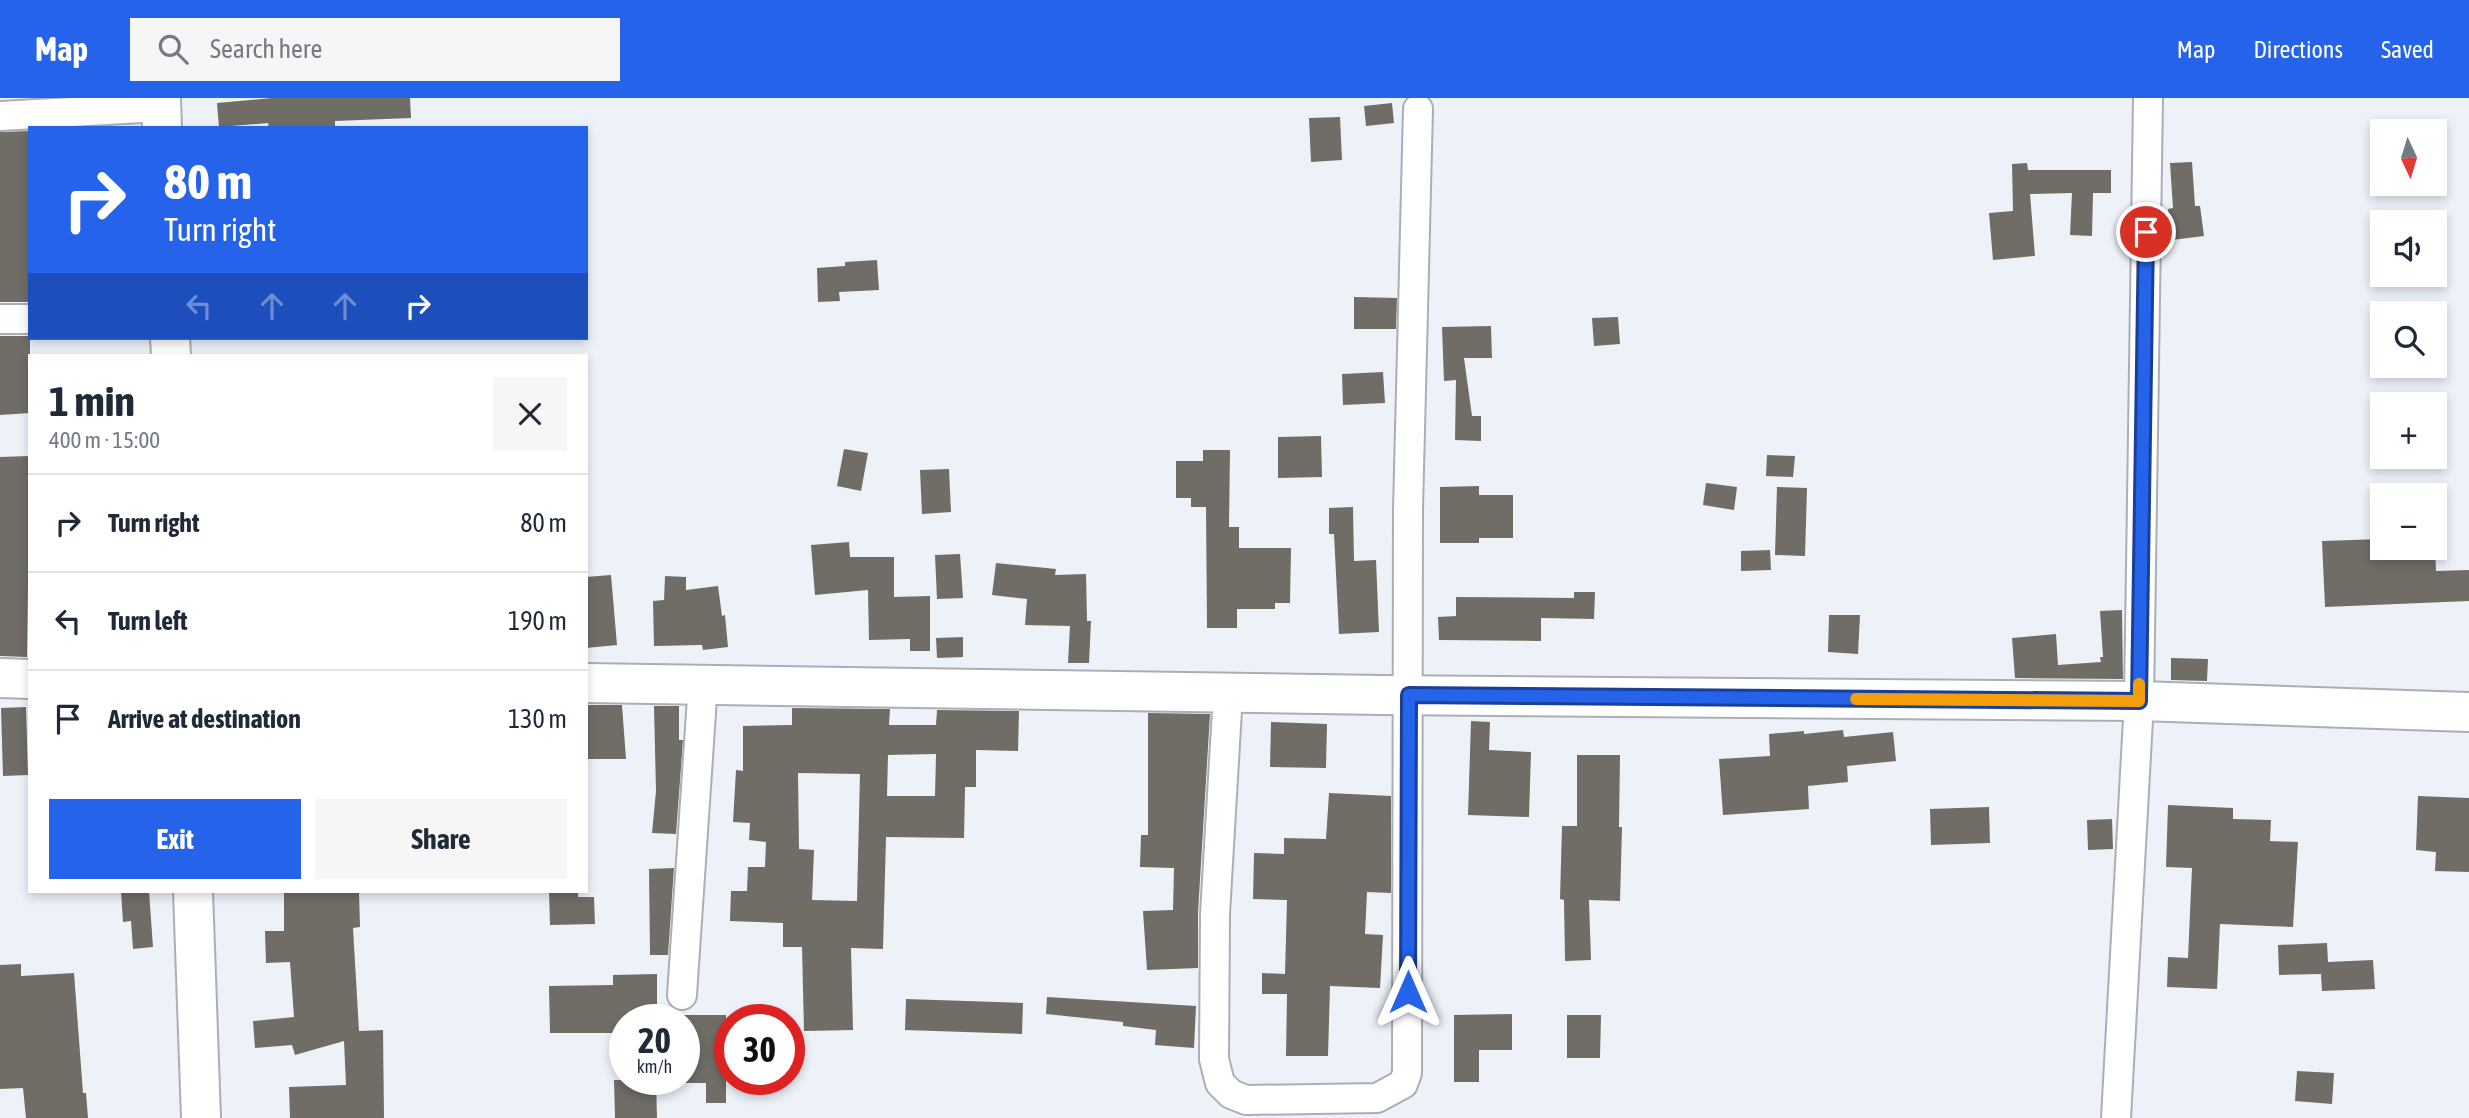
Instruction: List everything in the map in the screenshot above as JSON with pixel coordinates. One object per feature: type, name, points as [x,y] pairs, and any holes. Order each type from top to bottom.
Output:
[{"type":"main road","points":[[0,678],[28,679]]},
{"type":"main road","points":[[588,683],[1228,693],[2139,701],[2469,712]]},
{"type":"main road","points":[[193,893],[201,1118]]},
{"type":"street","points":[[2116,1118],[2139,701],[2148,98]]},
{"type":"street","points":[[1228,693],[1216,914],[1214,1059],[1220,1083],[1231,1094],[1246,1100],[1377,1098],[1403,1084],[1408,1073],[1408,510],[1418,109]]},
{"type":"street","points":[[0,116],[161,111]]},
{"type":"street","points":[[0,319],[28,319]]},
{"type":"street","points":[[682,995],[703,683]]},
{"type":"building","points":[[272,98],[410,98],[411,118],[335,121],[335,126],[269,126],[268,123],[219,126],[217,103]]},
{"type":"building","points":[[1392,103],[1394,123],[1366,126],[1364,106]]},
{"type":"building","points":[[1340,117],[1342,160],[1311,162],[1309,118]]},
{"type":"building","points":[[28,131],[28,302],[0,302],[0,132]]},
{"type":"building","points":[[2192,162],[2195,206],[2200,206],[2204,236],[2172,240],[2168,209],[2173,208],[2170,163]]},
{"type":"building","points":[[2027,163],[2028,170],[2111,170],[2111,193],[2093,193],[2092,236],[2070,235],[2072,193],[2030,194],[2035,256],[1993,260],[1989,213],[2013,211],[2012,164]]},
{"type":"building","points":[[877,260],[879,290],[839,292],[840,301],[818,302],[817,268],[845,266],[845,262]]},
{"type":"building","points":[[1354,297],[1397,298],[1396,329],[1354,329]]},
{"type":"building","points":[[1618,317],[1620,344],[1594,346],[1592,318]]},
{"type":"building","points":[[1491,326],[1492,358],[1464,358],[1472,416],[1481,416],[1481,441],[1455,440],[1456,380],[1444,381],[1442,327]]},
{"type":"building","points":[[0,336],[28,336],[28,413],[0,415]]},
{"type":"building","points":[[1383,372],[1385,403],[1343,405],[1342,374]]},
{"type":"building","points":[[1321,436],[1322,477],[1278,478],[1278,437]]},
{"type":"building","points":[[844,449],[868,453],[861,491],[837,486]]},
{"type":"building","points":[[1203,450],[1230,450],[1229,527],[1239,527],[1239,548],[1291,548],[1290,603],[1275,603],[1275,609],[1237,609],[1237,628],[1207,628],[1206,507],[1191,507],[1191,498],[1176,498],[1176,461],[1203,461]]},
{"type":"building","points":[[1767,455],[1795,456],[1793,477],[1766,476]]},
{"type":"building","points":[[28,456],[27,657],[0,656],[0,457]]},
{"type":"building","points":[[949,469],[951,512],[922,514],[920,470]]},
{"type":"building","points":[[1706,483],[1737,487],[1734,510],[1703,505]]},
{"type":"building","points":[[1479,486],[1479,495],[1513,495],[1513,538],[1479,538],[1479,543],[1440,543],[1440,487]]},
{"type":"building","points":[[1777,487],[1807,488],[1805,556],[1775,555]]},
{"type":"building","points":[[1353,507],[1354,561],[1376,560],[1379,632],[1339,634],[1334,534],[1329,534],[1329,508]]},
{"type":"building","points":[[2370,539],[2370,560],[2436,560],[2436,571],[2469,570],[2469,601],[2325,607],[2322,541]]},
{"type":"building","points":[[849,542],[850,557],[894,557],[894,597],[930,596],[930,651],[910,651],[910,639],[869,640],[868,590],[815,595],[811,545]]},
{"type":"building","points":[[1770,550],[1771,570],[1741,571],[1741,551]]},
{"type":"building","points":[[960,554],[963,598],[937,599],[935,555]]},
{"type":"building","points":[[996,563],[1056,569],[1055,575],[1086,574],[1087,621],[1091,621],[1089,663],[1068,663],[1070,626],[1025,625],[1027,599],[992,595]]},
{"type":"building","points":[[611,575],[617,645],[588,648],[588,577]]},
{"type":"building","points":[[665,576],[686,577],[686,590],[718,586],[722,616],[725,615],[728,647],[703,650],[702,645],[654,646],[653,601],[664,600]]},
{"type":"building","points":[[1574,592],[1595,592],[1594,619],[1541,618],[1541,641],[1439,640],[1438,617],[1456,616],[1456,597],[1574,598]]},
{"type":"building","points":[[2122,610],[2123,679],[2015,678],[2012,638],[2056,634],[2058,665],[2101,662],[2100,611]]},
{"type":"building","points":[[1829,615],[1860,615],[1858,654],[1828,652]]},
{"type":"building","points":[[963,637],[963,657],[937,658],[936,638]]},
{"type":"building","points":[[2171,658],[2208,659],[2207,681],[2171,680]]},
{"type":"building","points":[[588,705],[622,705],[626,759],[588,759]]},
{"type":"building","points":[[654,706],[679,706],[679,740],[683,740],[676,834],[652,833],[656,791]]},
{"type":"building","points":[[26,707],[28,775],[3,776],[1,708]]},
{"type":"building","points":[[792,708],[890,709],[889,725],[936,725],[937,710],[1019,711],[1018,751],[976,750],[976,787],[965,787],[964,838],[886,837],[883,949],[851,948],[853,1030],[805,1031],[802,947],[783,947],[783,923],[730,921],[731,891],[747,891],[748,867],[765,867],[766,842],[749,840],[750,823],[733,822],[736,770],[743,771],[743,726],[792,725]],"holes":[[[936,754],[935,796],[887,796],[888,755]],[[798,773],[860,774],[857,901],[812,900],[814,850],[799,849]]]},
{"type":"building","points":[[1148,713],[1210,714],[1198,913],[1198,968],[1147,970],[1143,911],[1173,910],[1174,868],[1140,867],[1141,835],[1148,835]]},
{"type":"building","points":[[1471,721],[1490,722],[1489,750],[1531,752],[1529,817],[1468,815]]},
{"type":"building","points":[[1271,722],[1327,724],[1326,768],[1270,767]]},
{"type":"building","points":[[1843,730],[1844,737],[1893,732],[1896,761],[1847,766],[1848,782],[1808,786],[1809,809],[1723,815],[1719,759],[1770,756],[1769,734]]},
{"type":"building","points":[[1577,755],[1620,755],[1620,901],[1589,900],[1591,960],[1565,961],[1564,900],[1560,899],[1562,826],[1577,826]]},
{"type":"building","points":[[1329,793],[1391,796],[1391,893],[1367,892],[1365,934],[1383,935],[1380,988],[1330,986],[1328,1056],[1286,1056],[1287,994],[1262,994],[1262,973],[1285,974],[1287,900],[1253,899],[1254,853],[1284,854],[1284,838],[1326,839]]},
{"type":"building","points":[[2418,796],[2469,798],[2469,872],[2435,871],[2436,852],[2416,850]]},
{"type":"building","points":[[2168,805],[2233,808],[2233,819],[2271,820],[2270,841],[2298,842],[2293,927],[2220,924],[2217,989],[2167,987],[2168,957],[2188,958],[2192,868],[2166,867]]},
{"type":"building","points":[[1989,807],[1990,843],[1931,845],[1930,809]]},
{"type":"building","points":[[2112,819],[2113,849],[2088,850],[2087,820]]},
{"type":"building","points":[[674,868],[668,955],[650,955],[649,869]]},
{"type":"building","points":[[121,893],[149,893],[153,947],[133,949],[131,921],[123,922]]},
{"type":"building","points":[[284,893],[359,893],[360,927],[353,928],[359,1031],[383,1030],[384,1118],[290,1118],[289,1087],[346,1085],[344,1041],[295,1055],[292,1045],[255,1048],[253,1021],[294,1017],[290,962],[266,963],[265,931],[284,931]]},
{"type":"building","points":[[549,893],[578,893],[578,897],[594,897],[595,924],[550,925]]},
{"type":"building","points":[[2327,943],[2328,962],[2373,960],[2375,989],[2322,991],[2321,974],[2279,975],[2278,945]]},
{"type":"building","points":[[21,964],[21,976],[74,973],[83,1093],[86,1093],[88,1118],[26,1118],[23,1088],[0,1089],[0,965]]},
{"type":"building","points":[[657,974],[657,1004],[609,1004],[609,1033],[550,1033],[549,986],[613,985],[613,975]]},
{"type":"building","points":[[1047,997],[1196,1006],[1194,1048],[1155,1045],[1156,1030],[1123,1026],[1123,1022],[1046,1014]]},
{"type":"building","points":[[906,999],[1023,1003],[1022,1034],[905,1030]]},
{"type":"building","points":[[1512,1014],[1512,1050],[1479,1050],[1479,1082],[1454,1082],[1454,1015]]},
{"type":"building","points":[[700,1015],[714,1015],[714,1095],[726,1095],[726,1103],[706,1103],[706,1083],[700,1083]]},
{"type":"building","points":[[1567,1015],[1601,1015],[1600,1058],[1567,1058]]},
{"type":"building","points":[[2297,1071],[2334,1073],[2332,1104],[2295,1101]]},
{"type":"building","points":[[614,1095],[656,1095],[657,1118],[615,1118]]},
{"type":"slow traffic","points":[[1856,699],[2139,701],[2139,684]]},
{"type":"route","points":[[1408,992],[1409,695],[2139,701],[2146,232]]}]
